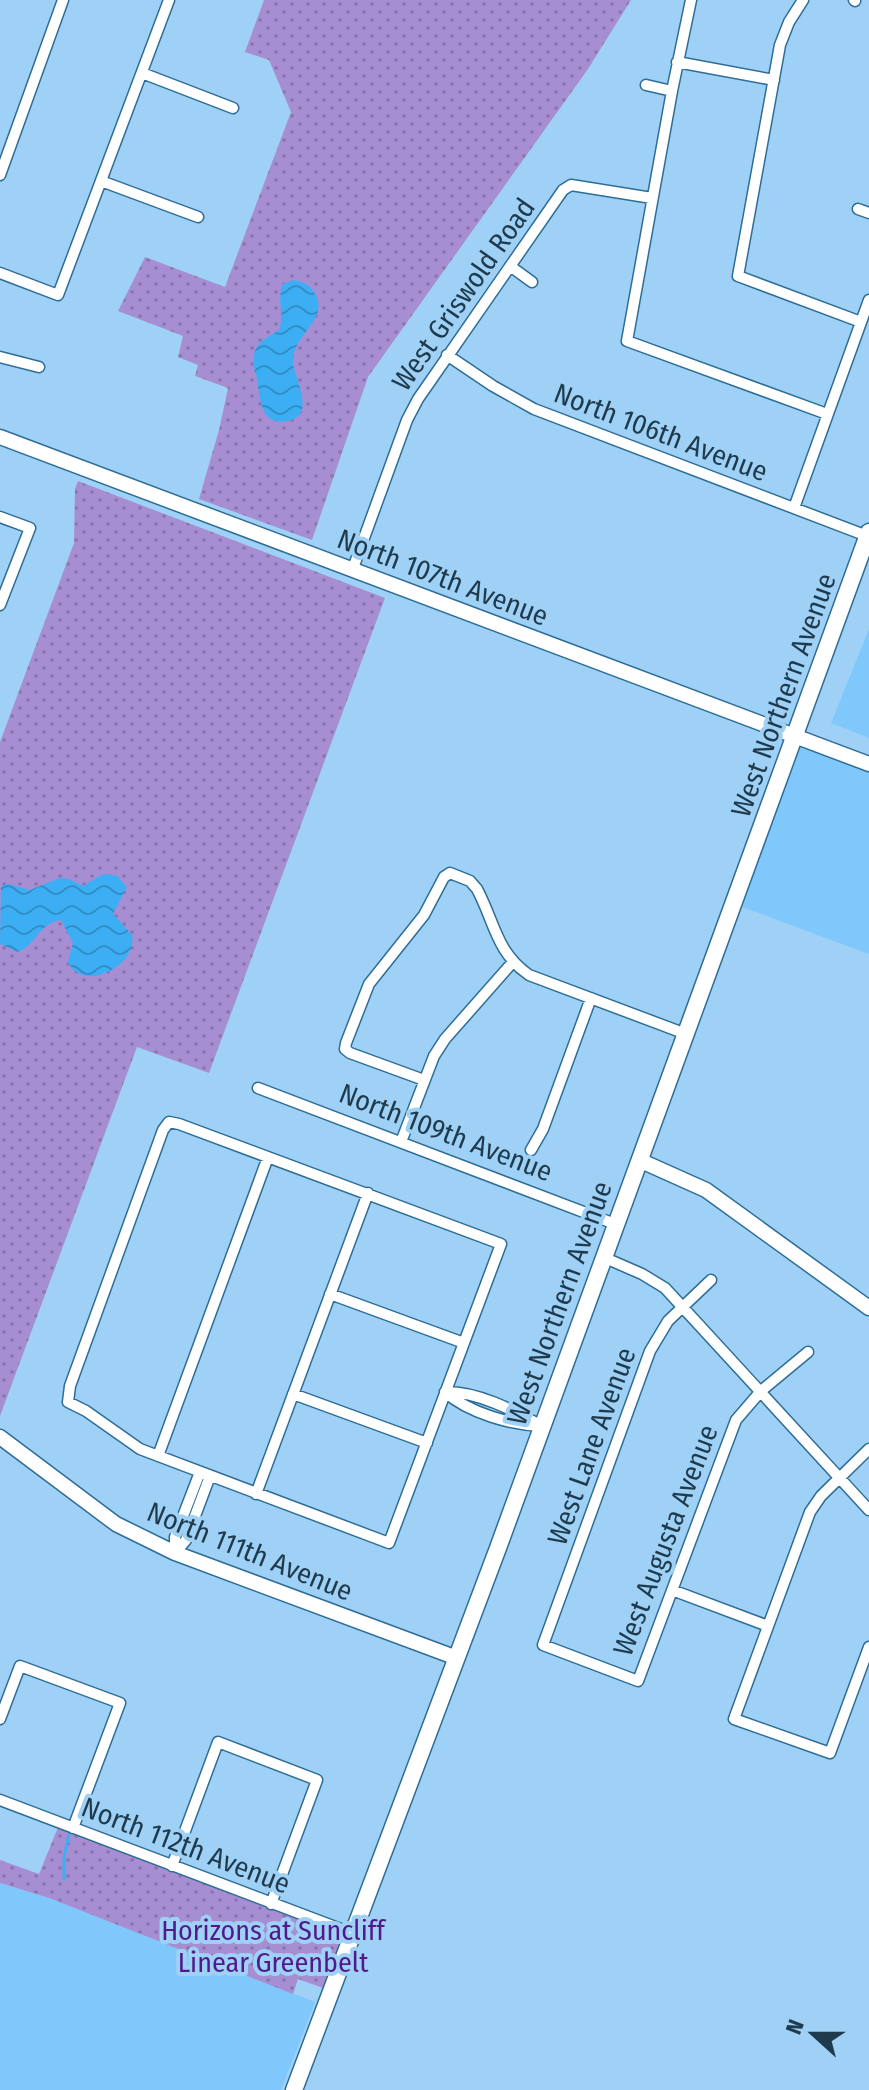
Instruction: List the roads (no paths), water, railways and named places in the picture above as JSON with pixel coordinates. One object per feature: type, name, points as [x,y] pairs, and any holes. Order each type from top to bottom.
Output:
[{"type":"main road","name":"West Northern Avenue","points":[[294,2090],[457,1658],[868,534]]},
{"type":"street","points":[[0,175],[63,0]]},
{"type":"street","points":[[0,273],[58,295],[169,0]]},
{"type":"street","points":[[691,0],[627,341],[827,414]]},
{"type":"street","points":[[803,0],[784,33],[738,276],[861,322]]},
{"type":"street","points":[[677,62],[774,80]]},
{"type":"street","points":[[142,73],[233,108]]},
{"type":"street","points":[[646,85],[672,91]]},
{"type":"street","points":[[101,181],[198,217]]},
{"type":"street","name":"West Griswold Road","points":[[352,571],[407,420],[422,391],[563,190],[571,185],[652,198]]},
{"type":"street","points":[[510,266],[532,282]]},
{"type":"street","points":[[794,508],[869,300]]},
{"type":"street","name":"North 106th Avenue","points":[[447,355],[534,409],[868,534]]},
{"type":"street","points":[[0,357],[39,367]]},
{"type":"street","name":"North 107th Avenue","points":[[0,437],[869,764]]},
{"type":"street","points":[[0,517],[30,528],[0,605]]},
{"type":"street","points":[[424,1080],[345,1049],[369,984],[424,915],[444,877],[450,873],[470,881],[477,889],[503,950],[512,963],[529,975],[686,1034]]},
{"type":"street","points":[[401,1142],[434,1056],[445,1039],[512,963]]},
{"type":"street","points":[[531,1150],[543,1129],[591,998]]},
{"type":"street","name":"North 109th Avenue","points":[[258,1088],[615,1224]]},
{"type":"street","points":[[169,1122],[268,1157],[501,1244],[389,1543],[140,1449],[68,1402],[70,1386],[163,1130],[169,1122]]},
{"type":"street","points":[[158,1456],[268,1157]]},
{"type":"street","points":[[639,1160],[706,1190],[869,1308]]},
{"type":"street","points":[[256,1494],[368,1193]]},
{"type":"street","points":[[603,1257],[653,1280],[683,1306],[869,1510]]},
{"type":"street","name":"West Lane Avenue","points":[[638,1681],[543,1645],[650,1351],[668,1321],[711,1280]]},
{"type":"street","points":[[330,1294],[464,1343]]},
{"type":"street","name":"West Augusta Avenue","points":[[638,1681],[731,1430],[743,1410],[761,1391],[808,1352]]},
{"type":"street","points":[[445,1392],[460,1392],[524,1415],[542,1426]]},
{"type":"street","points":[[293,1394],[427,1443]]},
{"type":"street","name":"North 111th Avenue","points":[[0,1437],[116,1524],[175,1553],[457,1658]]},
{"type":"street","points":[[869,1449],[821,1496],[810,1512],[734,1719],[830,1753],[869,1647]]},
{"type":"street","points":[[175,1553],[186,1540],[205,1474]]},
{"type":"street","points":[[672,1590],[768,1626]]},
{"type":"street","points":[[0,1719],[20,1666],[120,1703],[73,1828]]},
{"type":"street","points":[[172,1866],[218,1742],[317,1780],[271,1904]]},
{"type":"street","name":"North 112th Avenue","points":[[0,1800],[354,1934]]},
{"type":"water","points":[[294,280],[312,289],[318,311],[294,353],[293,363],[302,396],[301,412],[296,418],[278,422],[266,415],[263,409],[254,357],[260,343],[279,330],[281,290],[283,284]]},
{"type":"water","points":[[108,874],[117,876],[127,887],[113,914],[132,935],[132,947],[118,966],[96,976],[75,971],[68,962],[73,943],[61,920],[48,925],[18,952],[0,944],[1,886],[8,884],[30,890],[59,878],[83,886]]},
{"type":"waterway","points":[[64,1879],[64,1857],[69,1834]]},
{"type":"park label","name":"Horizons at Suncliff Linear Greenbelt","points":[[273,1946]]}]
